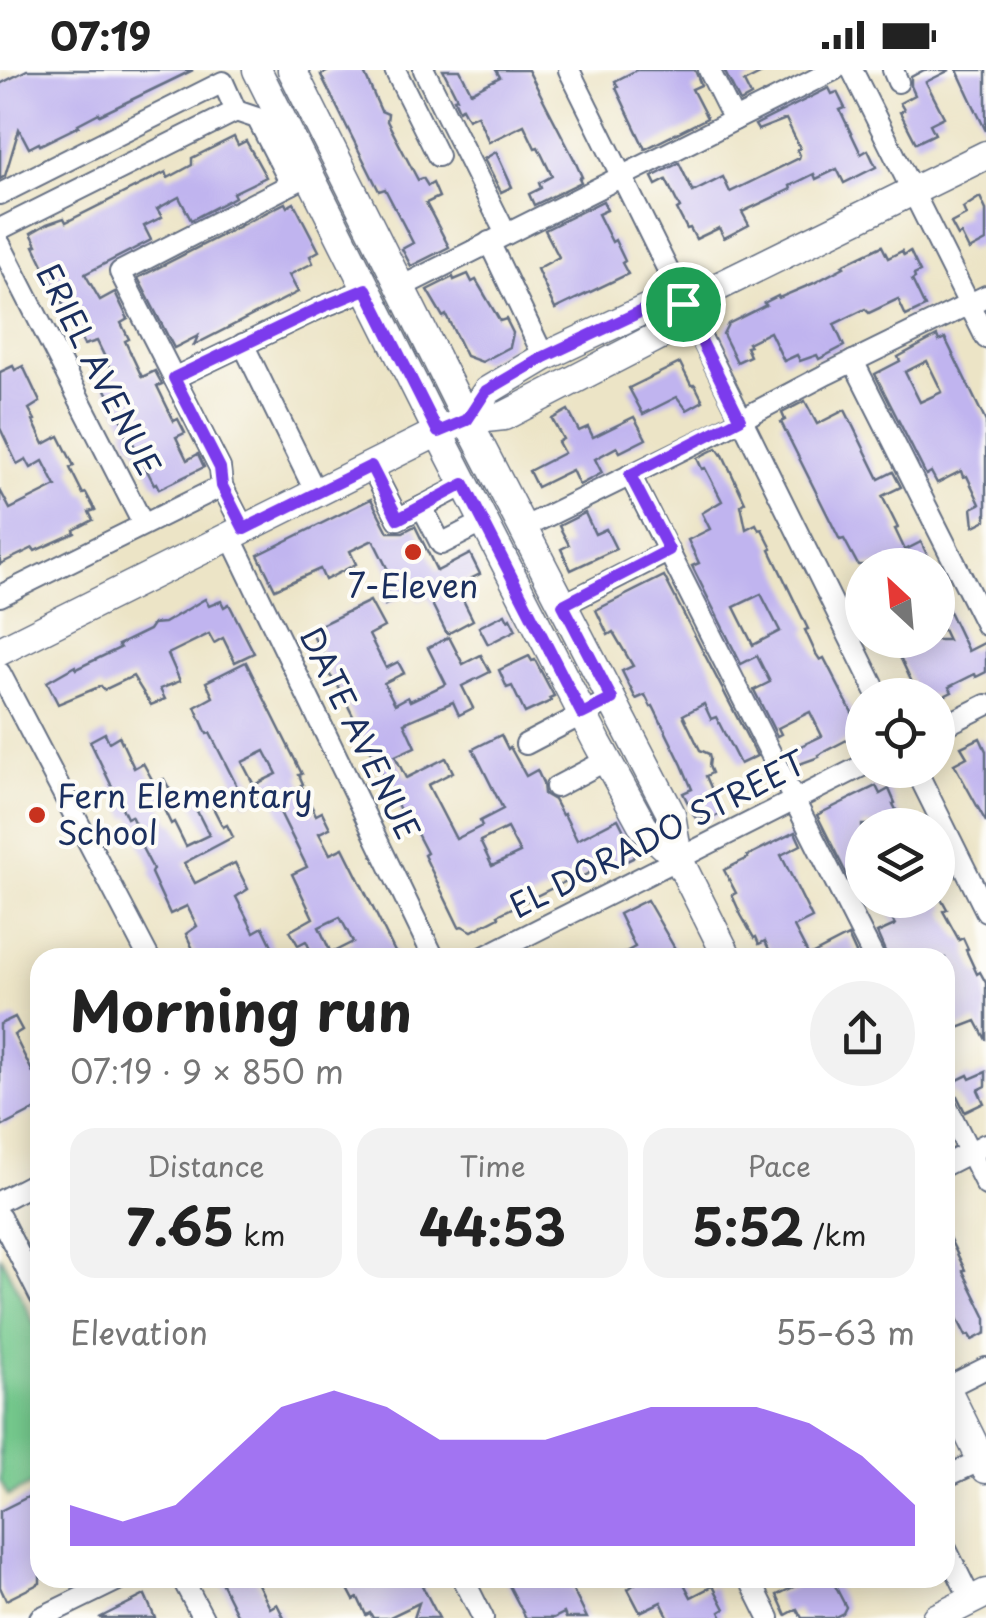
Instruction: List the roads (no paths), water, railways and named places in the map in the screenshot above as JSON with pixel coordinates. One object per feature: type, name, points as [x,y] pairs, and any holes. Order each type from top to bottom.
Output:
[{"type":"main road","points":[[292,70],[671,814],[678,858],[723,948]]},
{"type":"main road","points":[[266,73],[300,180],[366,289],[644,828],[678,858]]},
{"type":"main road","points":[[467,420],[486,391],[544,357],[663,301],[683,304],[986,155]]},
{"type":"main road","points":[[0,651],[438,432],[467,420],[504,416],[638,348],[676,327],[683,304]]},
{"type":"main road","points":[[955,1404],[982,1455]]},
{"type":"main road","points":[[936,1618],[979,1602]]},
{"type":"street","points":[[395,70],[438,156]]},
{"type":"street","points":[[424,70],[544,357]]},
{"type":"street","points":[[570,70],[870,678]]},
{"type":"street","points":[[709,70],[734,120]]},
{"type":"street","points":[[400,287],[834,70]]},
{"type":"street","points":[[852,70],[914,191],[978,301],[986,338]]},
{"type":"street","points":[[0,194],[225,76],[236,111]]},
{"type":"street","points":[[0,229],[236,111],[257,118],[300,180]]},
{"type":"street","name":"DATE AVENUE","points":[[300,180],[120,272],[220,468],[237,532],[429,948]]},
{"type":"street","name":"ERIEL AVENUE","points":[[0,244],[144,524]]},
{"type":"street","points":[[174,378],[366,289]]},
{"type":"street","points":[[523,528],[978,301]]},
{"type":"street","points":[[244,344],[316,493]]},
{"type":"street","points":[[853,362],[986,625]]},
{"type":"street","points":[[371,466],[398,519],[464,484]]},
{"type":"street","points":[[630,475],[869,948]]},
{"type":"street","points":[[0,596],[222,486]]},
{"type":"street","points":[[422,507],[441,544],[484,522]]},
{"type":"street","points":[[563,605],[669,550]]},
{"type":"street","points":[[0,672],[144,948]]},
{"type":"street","points":[[526,744],[612,699]]},
{"type":"street","points":[[955,720],[986,705]]},
{"type":"street","points":[[556,787],[607,760]]},
{"type":"street","name":"EL DORADO STREET","points":[[502,948],[845,775]]},
{"type":"street","points":[[925,788],[986,911]]},
{"type":"street","points":[[955,1117],[978,1148],[986,1185]]},
{"type":"street","points":[[955,1160],[978,1148]]},
{"type":"street","points":[[0,1201],[30,1185]]},
{"type":"street","points":[[0,1217],[30,1276]]},
{"type":"street","points":[[955,1383],[986,1368]]},
{"type":"street","points":[[955,1471],[982,1455]]},
{"type":"street","points":[[955,1566],[979,1602]]},
{"type":"street","points":[[40,1618],[102,1588]]},
{"type":"street","points":[[187,1588],[202,1618]]},
{"type":"street","points":[[468,1588],[483,1618]]},
{"type":"street","points":[[754,1588],[768,1618]]},
{"type":"place","name":"7-Eleven","points":[[413,552]]},
{"type":"place","name":"Fern Elementary School","points":[[37,815]]}]
